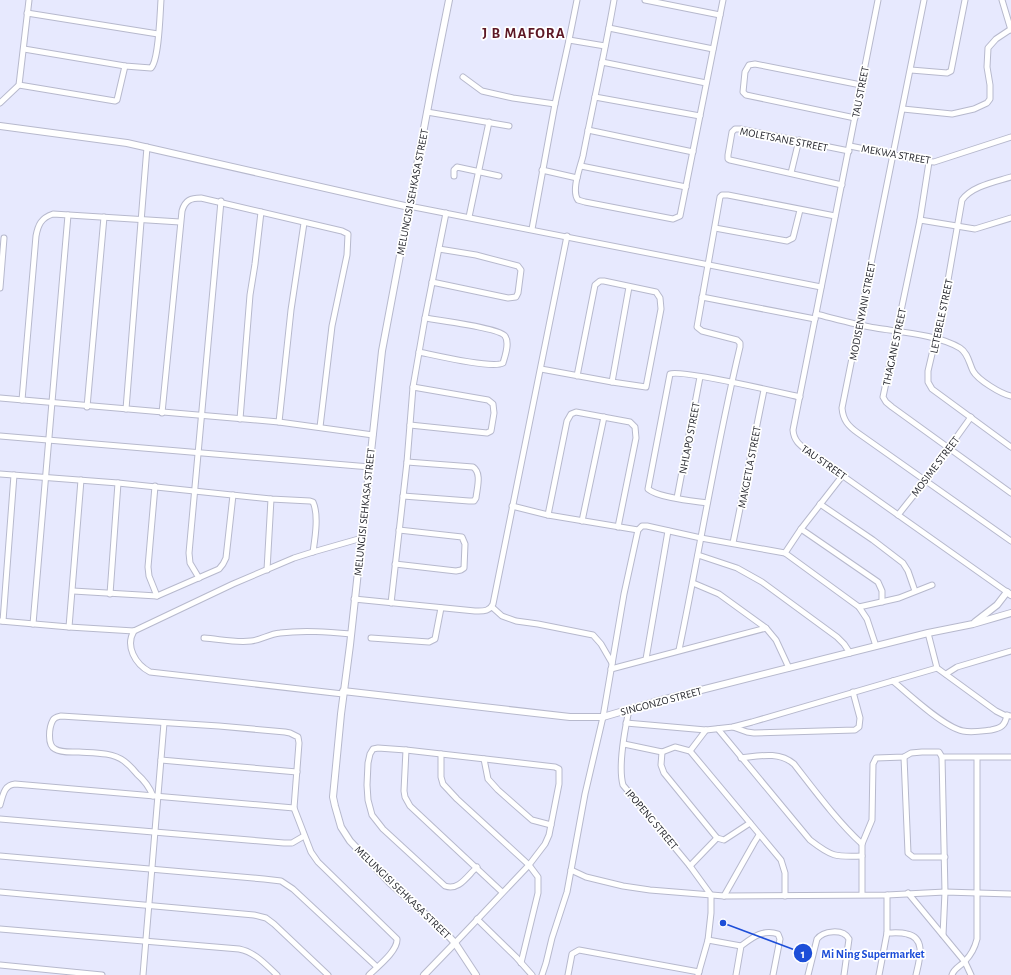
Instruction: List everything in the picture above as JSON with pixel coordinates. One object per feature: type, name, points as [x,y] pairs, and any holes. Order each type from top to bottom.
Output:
[{"type":"street","points":[[0,103],[19,85],[29,0]]},
{"type":"street","points":[[24,50],[149,69],[153,67],[156,54],[161,0]]},
{"type":"street","name":"MELUNGISI SEHKASA STREET","points":[[449,0],[382,351],[333,793],[341,827],[350,842],[390,883],[442,928],[455,943],[476,975]]},
{"type":"street","points":[[532,229],[554,104],[577,0]]},
{"type":"street","points":[[614,0],[581,166],[577,178],[575,195],[578,200],[673,219],[680,216],[723,0]]},
{"type":"street","points":[[645,0],[720,15]]},
{"type":"street","name":"TAU STREET","points":[[878,0],[793,430],[794,437],[798,444],[1009,593]]},
{"type":"street","name":"MODISENYANI STREET","points":[[924,0],[842,408],[843,415],[849,426],[858,433],[1011,541]]},
{"type":"street","points":[[911,70],[947,73],[951,71],[965,0]]},
{"type":"street","points":[[903,109],[952,114],[974,109],[987,103],[990,99],[990,85],[987,67],[988,48],[996,39],[1011,29],[1002,0]]},
{"type":"street","points":[[27,12],[158,34]]},
{"type":"street","points":[[609,28],[713,49]]},
{"type":"street","points":[[569,40],[605,46]]},
{"type":"street","points":[[602,62],[706,84]]},
{"type":"street","points":[[855,118],[746,95],[743,92],[745,72],[748,66],[755,64],[862,85]]},
{"type":"street","points":[[19,85],[115,101],[120,94],[125,66]]},
{"type":"street","points":[[463,77],[479,90],[487,93],[554,104]]},
{"type":"street","points":[[595,97],[700,116]]},
{"type":"street","points":[[427,112],[510,126]]},
{"type":"street","points":[[469,217],[489,122]]},
{"type":"street","points":[[0,126],[108,140],[147,147],[409,207],[532,229],[821,287]]},
{"type":"street","name":"MOLETSANE STREET","points":[[791,173],[728,159],[733,131],[737,129],[849,148]]},
{"type":"street","points":[[588,130],[693,152]]},
{"type":"street","name":"MEKWA STREET","points":[[849,148],[929,162],[1011,137]]},
{"type":"street","points":[[799,140],[791,173],[842,185]]},
{"type":"street","points":[[126,409],[147,147]]},
{"type":"street","name":"THAGANE STREET","points":[[929,162],[920,220],[883,394],[884,400],[1011,493]]},
{"type":"street","points":[[581,166],[686,186]]},
{"type":"street","points":[[454,176],[454,170],[457,167],[499,176]]},
{"type":"street","points":[[542,170],[577,178]]},
{"type":"street","name":"LETEBELE STREET","points":[[1011,177],[978,188],[965,196],[961,203],[948,282],[928,371],[929,386],[932,389],[1011,447]]},
{"type":"street","points":[[679,650],[693,583],[707,503],[740,347],[740,343],[727,337],[698,329],[696,325],[715,228],[719,199],[722,195],[835,216]]},
{"type":"street","points":[[162,413],[180,222],[183,205],[192,198],[201,198],[220,201],[347,233],[349,237],[347,255],[332,326],[320,427]]},
{"type":"street","points":[[199,578],[189,560],[197,453],[220,201]]},
{"type":"street","points":[[715,228],[787,241],[793,238],[800,210]]},
{"type":"street","points":[[240,419],[250,295],[261,212]]},
{"type":"street","points":[[391,603],[407,462],[413,387],[446,213]]},
{"type":"street","points":[[22,400],[37,227],[40,222],[46,216],[53,214],[180,222]]},
{"type":"street","points":[[33,624],[44,478],[68,215]]},
{"type":"street","points":[[88,407],[104,217]]},
{"type":"street","points":[[920,220],[958,227],[977,228],[1011,218]]},
{"type":"street","points":[[279,422],[291,310],[304,222]]},
{"type":"street","points":[[354,599],[482,611],[489,610],[492,607],[495,599],[512,506],[541,369],[566,236]]},
{"type":"street","points":[[0,288],[4,238]]},
{"type":"street","points":[[432,282],[508,298],[516,297],[518,293],[521,270],[518,266],[476,255],[439,249]]},
{"type":"street","points":[[541,369],[577,376],[642,387],[646,386],[660,315],[661,302],[656,292],[604,281],[600,281],[595,285],[577,376]]},
{"type":"street","points":[[612,382],[629,287]]},
{"type":"street","points":[[702,297],[816,316],[936,339],[961,348],[966,354],[973,372],[977,376],[1003,394],[1011,396]]},
{"type":"street","points":[[419,352],[484,364],[504,363],[507,338],[498,331],[425,318]]},
{"type":"street","points":[[707,503],[677,498],[650,491],[648,487],[669,376],[672,373],[675,373],[700,377],[800,397]]},
{"type":"street","name":"NHLAPO STREET","points":[[677,498],[700,377]]},
{"type":"street","points":[[410,425],[487,433],[491,431],[494,413],[493,404],[488,400],[413,387]]},
{"type":"street","name":"MAKGETLA STREET","points":[[733,543],[764,390]]},
{"type":"street","points":[[0,398],[51,404],[279,422],[372,435]]},
{"type":"street","points":[[548,515],[565,432],[570,416],[572,413],[576,412],[630,422],[633,424],[636,433],[618,527]]},
{"type":"street","points":[[582,521],[604,417]]},
{"type":"street","name":"MOSIME STREET","points":[[898,515],[925,481],[971,417]]},
{"type":"street","points":[[0,436],[370,466]]},
{"type":"street","points":[[403,496],[469,501],[476,498],[478,474],[477,470],[473,467],[407,462]]},
{"type":"street","points":[[0,474],[155,486],[271,499],[313,502],[315,516],[313,552]]},
{"type":"street","points":[[14,475],[1,621],[134,631],[227,587],[267,570],[313,552],[362,538]]},
{"type":"street","points":[[785,553],[801,529],[843,475]]},
{"type":"street","points":[[69,627],[81,480]]},
{"type":"street","points":[[110,594],[118,483]]},
{"type":"street","points":[[155,486],[148,567],[149,576],[158,596]]},
{"type":"street","points":[[73,590],[110,594],[158,596],[219,569],[226,558],[233,495]]},
{"type":"street","points":[[267,570],[271,499]]},
{"type":"street","points":[[820,504],[873,540],[903,563],[908,571],[915,592]]},
{"type":"street","points":[[512,506],[548,515],[582,521],[638,530],[644,526],[785,553],[859,607],[867,619],[876,646]]},
{"type":"street","points":[[801,529],[878,582],[882,591],[882,602]]},
{"type":"street","points":[[395,564],[456,571],[464,568],[465,544],[462,537],[399,530]]},
{"type":"street","points":[[542,975],[552,938],[564,905],[585,794],[603,717],[624,594],[638,530]]},
{"type":"street","points":[[646,659],[668,531]]},
{"type":"street","points":[[698,555],[737,568],[762,582],[837,637],[850,653]]},
{"type":"street","points":[[693,583],[718,594],[766,628],[776,640],[789,668]]},
{"type":"street","points":[[859,607],[899,598],[932,585]]},
{"type":"street","name":"SINGONZO STREET","points":[[973,624],[1009,593]]},
{"type":"street","points":[[492,607],[502,616],[516,621],[590,634],[596,638],[612,666]]},
{"type":"street","points":[[371,638],[432,641],[436,637],[441,608]]},
{"type":"street","name":"SINGONZO STREET","points":[[343,692],[570,717],[603,717],[789,668],[928,633],[973,624],[1011,613]]},
{"type":"street","points":[[612,666],[646,659],[766,628]]},
{"type":"street","points":[[134,631],[130,637],[132,651],[142,668],[150,672],[343,692]]},
{"type":"street","points":[[204,638],[243,642],[260,639],[278,633],[323,632],[351,634]]},
{"type":"street","points":[[893,681],[943,721],[961,731],[970,732],[1000,728],[1004,724],[1009,715],[996,711],[936,668],[928,633]]},
{"type":"street","points":[[946,674],[957,668],[1011,651]]},
{"type":"street","points":[[626,723],[706,730],[733,727],[936,668]]},
{"type":"street","points":[[733,727],[754,733],[855,730],[859,727],[861,722],[853,692]]},
{"type":"street","name":"IPOPENG STREET","points":[[629,710],[624,744],[622,773],[623,785],[690,866],[711,895]]},
{"type":"street","points":[[153,796],[148,785],[123,760],[118,757],[54,749],[51,743],[51,728],[53,720],[60,716],[219,726],[290,733],[298,737],[294,808],[313,856],[396,937],[397,941],[391,954],[369,975]]},
{"type":"street","points":[[143,975],[150,906],[164,723]]},
{"type":"street","points":[[718,729],[810,840],[827,853],[842,856],[862,856]]},
{"type":"street","points":[[690,751],[706,730]]},
{"type":"street","points":[[624,744],[662,752],[675,747],[690,751],[775,851],[783,865],[785,873],[785,896]]},
{"type":"street","points":[[424,975],[529,865],[547,841],[559,784],[559,769],[555,766],[406,750],[378,748],[371,751],[368,763],[368,800],[372,815],[383,828],[445,886],[451,888],[456,887],[476,867]]},
{"type":"street","points":[[406,750],[404,791],[405,797],[410,806],[502,892]]},
{"type":"street","points":[[862,894],[862,844],[872,820],[874,762],[878,757],[904,757],[911,753],[933,751],[939,752],[942,757],[945,857],[943,935]]},
{"type":"street","points":[[662,752],[661,765],[664,773],[717,838],[724,840],[750,823]]},
{"type":"street","points":[[441,754],[441,777],[443,784],[457,799],[529,865],[538,877],[539,884],[521,964]]},
{"type":"street","points":[[741,758],[779,756],[789,759],[854,837],[862,844]]},
{"type":"street","points":[[904,757],[908,853],[913,857],[945,857]]},
{"type":"street","points":[[942,757],[1011,757]]},
{"type":"street","points":[[952,975],[956,969],[965,962],[974,948],[977,938],[977,758]]},
{"type":"street","points":[[484,759],[488,779],[498,790],[532,820],[551,825]]},
{"type":"street","points":[[161,760],[297,772]]},
{"type":"street","points":[[0,805],[4,791],[10,784],[294,808]]},
{"type":"street","points":[[0,820],[291,843],[304,836]]},
{"type":"street","points":[[724,896],[760,835]]},
{"type":"street","points":[[690,866],[717,838]]},
{"type":"street","points":[[0,856],[264,878],[285,883],[294,889],[377,967]]},
{"type":"street","points":[[571,870],[586,877],[623,886],[650,890],[724,896],[945,892],[1011,894]]},
{"type":"street","points":[[0,892],[245,913],[261,917],[274,924],[328,975]]},
{"type":"street","points":[[908,893],[965,962],[971,975]]},
{"type":"street","points":[[879,975],[887,933],[887,894]]},
{"type":"street","points":[[568,975],[572,954],[579,950],[698,973],[708,940],[711,895]]},
{"type":"street","points":[[477,919],[532,975]]},
{"type":"street","points":[[0,929],[247,950],[259,958],[277,975]]},
{"type":"street","points":[[736,975],[742,946],[750,938],[762,932],[778,934],[780,939],[773,975]]},
{"type":"street","points":[[808,975],[816,938],[821,934],[832,932],[847,935],[849,939],[844,975]]},
{"type":"street","points":[[887,933],[907,934],[917,941],[921,949],[916,975]]},
{"type":"street","points":[[708,940],[742,946]]},
{"type":"street","points":[[0,965],[102,975]]},
{"type":"place","name":"Mi Ning Supermarket","points":[[723,923]]},
{"type":"district","name":"J B MAFORA","points":[[524,33]]}]
